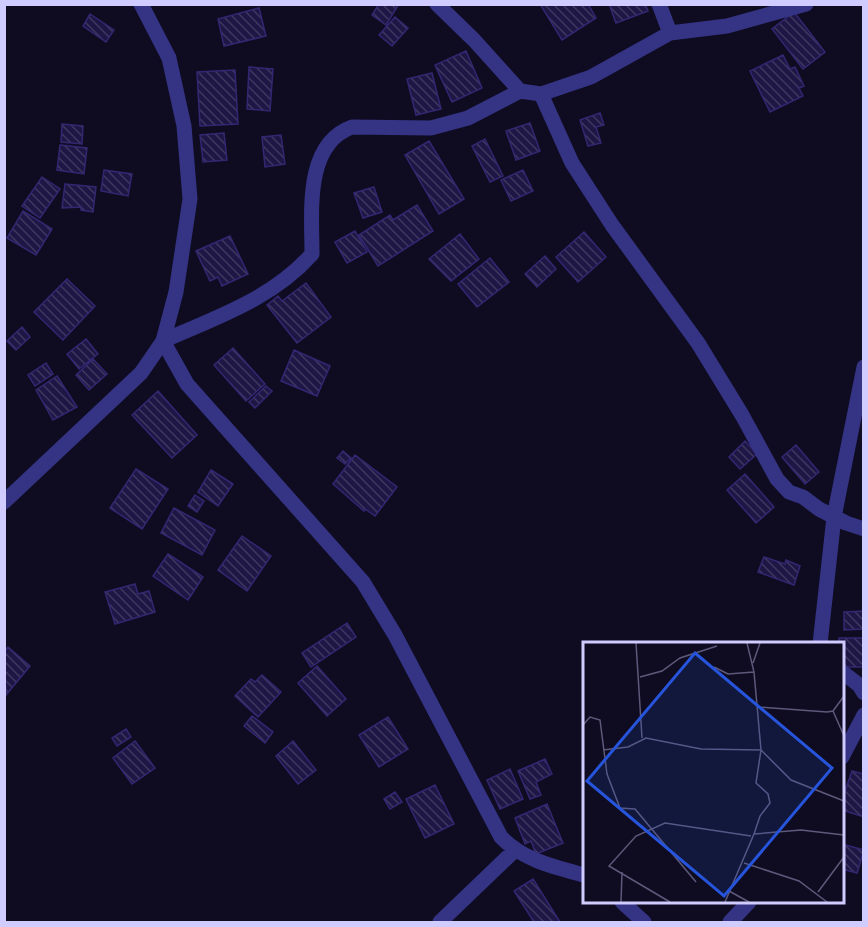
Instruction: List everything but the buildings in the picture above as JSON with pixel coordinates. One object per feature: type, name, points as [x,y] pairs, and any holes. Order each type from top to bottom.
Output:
[{"type":"street","points":[[5,499],[141,373],[163,341],[176,292],[190,199],[184,126],[169,58],[141,4]]},
{"type":"street","points":[[437,4],[474,40],[520,91]]},
{"type":"street","points":[[659,4],[670,33]]},
{"type":"street","points":[[163,341],[259,299],[299,268],[312,254],[315,168],[332,142],[344,130],[352,127],[431,128],[468,118],[520,91],[541,94],[591,76],[670,33],[727,26],[806,4]]},
{"type":"street","points":[[541,94],[573,164],[612,225],[698,343],[742,415],[777,479],[789,492],[864,529]]},
{"type":"street","points":[[163,341],[187,384],[363,582],[395,635],[501,837],[514,851],[553,867],[583,874]]},
{"type":"street","points":[[820,642],[834,516],[864,367]]},
{"type":"street","points":[[844,673],[859,685],[864,693]]},
{"type":"street","points":[[844,755],[864,715]]},
{"type":"street","points":[[440,922],[514,851]]},
{"type":"street","points":[[623,903],[644,922]]},
{"type":"street","points":[[730,922],[748,903]]}]
